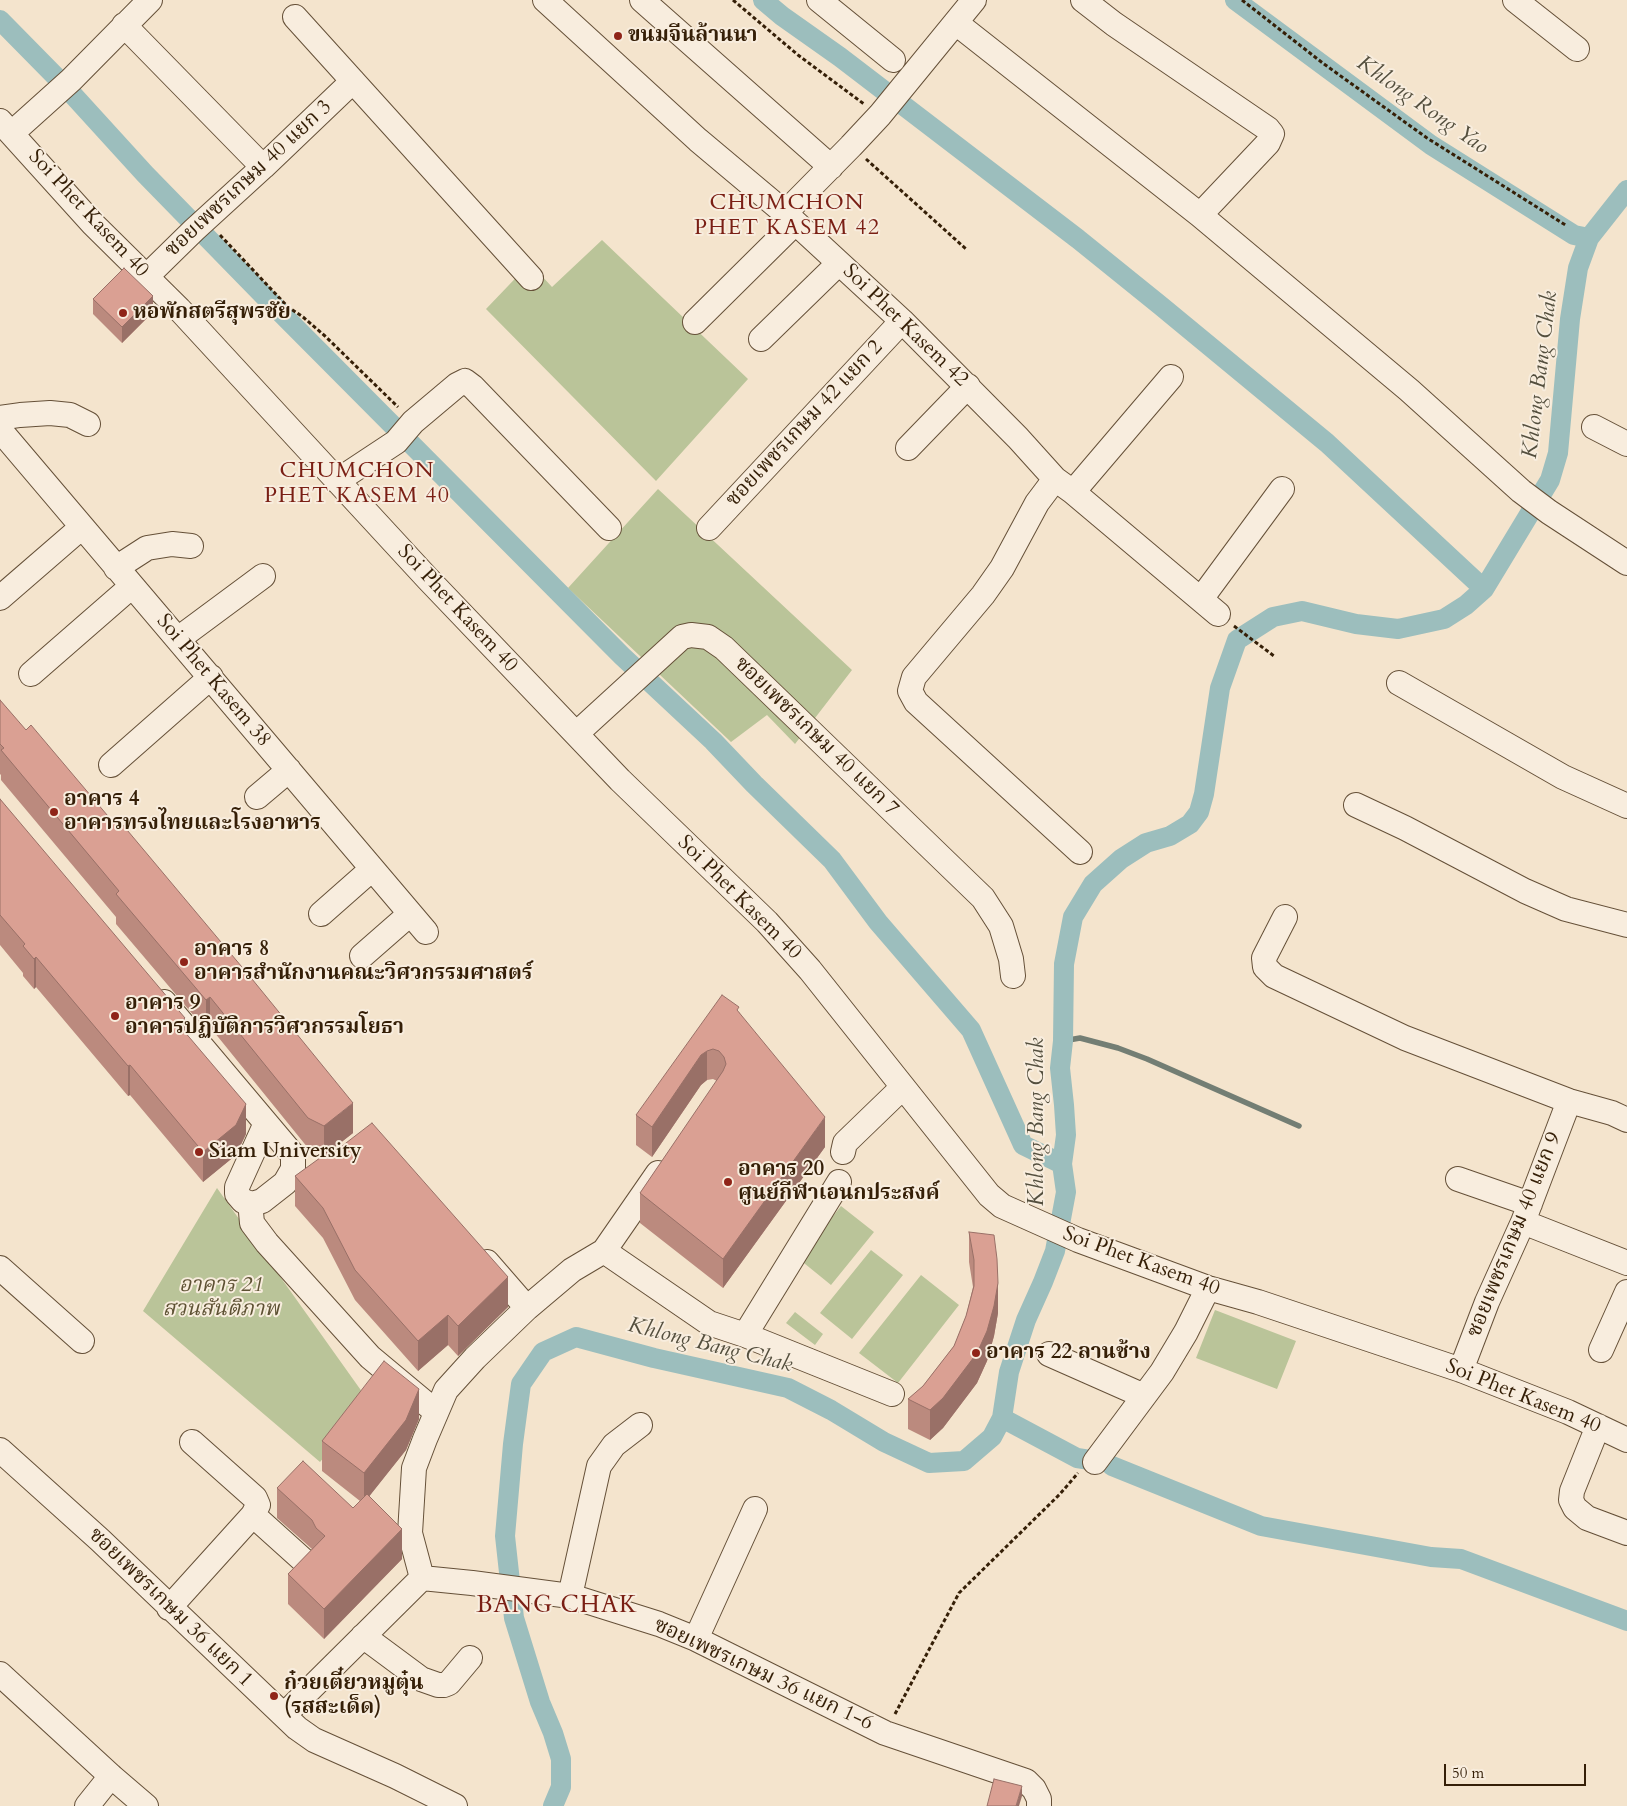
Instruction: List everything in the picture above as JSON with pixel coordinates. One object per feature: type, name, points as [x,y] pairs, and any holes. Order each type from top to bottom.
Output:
[{"type":"street","points":[[6,127],[65,86],[150,0]]},
{"type":"street","name":"Soi Phet Kasem 42","points":[[545,0],[698,140],[790,218],[902,321],[1064,485],[1209,607]]},
{"type":"street","points":[[642,0],[831,167]]},
{"type":"street","points":[[819,0],[893,60]]},
{"type":"street","points":[[695,322],[790,218],[831,167],[888,104],[974,0]]},
{"type":"street","points":[[1083,0],[1114,24],[1268,129],[1272,134],[1268,143],[1200,215]]},
{"type":"street","points":[[1515,0],[1577,48]]},
{"type":"street","points":[[295,18],[531,278]]},
{"type":"street","points":[[956,23],[1200,215],[1409,390],[1521,491],[1549,512],[1627,563]]},
{"type":"street","points":[[124,25],[263,167]]},
{"type":"street","name":"ซอยเพชรเกษม 40 แยก 3","points":[[146,277],[352,81]]},
{"type":"street","name":"Soi Phet Kasem 40","points":[[6,127],[93,224],[179,309],[428,579],[620,780],[767,922],[810,970],[989,1195],[1002,1206],[1078,1240],[1208,1288],[1268,1305],[1461,1370],[1550,1404],[1627,1440]]},
{"type":"street","points":[[761,339],[839,263]]},
{"type":"street","name":"ซอยเพชรเกษม 42 แยก 2","points":[[709,528],[902,321]]},
{"type":"street","points":[[1080,852],[916,702],[910,691],[914,677],[983,595],[1002,568],[1037,504],[1064,485],[1171,377]]},
{"type":"street","points":[[337,481],[405,431],[457,385],[465,381],[473,387],[609,528]]},
{"type":"street","points":[[908,448],[968,386]]},
{"type":"street","points":[[0,418],[50,413],[70,415],[88,424]]},
{"type":"street","points":[[1594,427],[1627,444]]},
{"type":"street","name":"Soi Phet Kasem 38","points":[[0,430],[426,932]]},
{"type":"street","points":[[1209,607],[1282,489]]},
{"type":"street","points":[[0,598],[82,527]]},
{"type":"street","points":[[116,568],[146,548],[172,544],[191,546]]},
{"type":"street","points":[[178,639],[263,576]]},
{"type":"street","points":[[31,674],[132,586]]},
{"type":"street","name":"ซอยเพชรเกษม 40 แยก 7","points":[[576,734],[682,637],[691,635],[708,637],[724,648],[983,898],[1001,926],[1011,958],[1013,976]]},
{"type":"street","points":[[111,764],[211,677]]},
{"type":"street","points":[[1399,683],[1563,778],[1627,806]]},
{"type":"street","points":[[257,798],[289,770]]},
{"type":"street","points":[[1356,805],[1405,828],[1524,891],[1566,908],[1627,925]]},
{"type":"street","points":[[321,914],[372,869]]},
{"type":"street","points":[[362,956],[410,914]]},
{"type":"street","points":[[1285,917],[1264,958],[1265,967],[1274,976],[1405,1038],[1569,1101],[1612,1113],[1627,1120]]},
{"type":"street","points":[[152,988],[293,1155],[317,1168]]},
{"type":"street","points":[[842,1152],[845,1143],[902,1087]]},
{"type":"street","name":"ซอยเพชรเกษม 40 แยก 9","points":[[1461,1370],[1487,1302],[1527,1213],[1569,1101]]},
{"type":"street","points":[[266,1124],[237,1187],[237,1194],[243,1201],[252,1204],[262,1201],[285,1183],[293,1169],[293,1155]]},
{"type":"street","points":[[284,1716],[422,1578],[410,1533],[414,1468],[446,1390],[475,1358],[527,1308],[572,1270],[604,1251],[669,1156]]},
{"type":"street","points":[[1458,1179],[1627,1263]]},
{"type":"street","points":[[745,1335],[839,1182]]},
{"type":"street","points":[[252,1204],[252,1223],[267,1243],[370,1357],[436,1412]]},
{"type":"street","points":[[470,1242],[527,1308]]},
{"type":"street","points":[[604,1251],[709,1323],[745,1335],[892,1394]]},
{"type":"street","points":[[0,1268],[82,1341]]},
{"type":"street","points":[[1095,1462],[1162,1372],[1186,1332],[1208,1288]]},
{"type":"street","points":[[1601,1350],[1627,1292]]},
{"type":"street","points":[[1049,1354],[1144,1396]]},
{"type":"street","points":[[570,1596],[599,1466],[614,1445],[640,1425]]},
{"type":"street","points":[[1598,1426],[1572,1491],[1571,1500],[1574,1508],[1587,1518],[1627,1533]]},
{"type":"street","points":[[169,1608],[253,1515],[258,1506],[255,1498],[192,1442]]},
{"type":"street","name":"ซอยเพชรเกษม 36 แยก 1","points":[[0,1450],[100,1540],[169,1608],[297,1728],[314,1740],[395,1776],[455,1806]]},
{"type":"street","points":[[696,1639],[755,1509]]},
{"type":"street","points":[[253,1515],[304,1560]]},
{"type":"street","name":"ซอยเพชรเกษม 36 แยก 1-6","points":[[422,1578],[570,1596],[659,1624],[696,1639],[885,1733],[1026,1781],[1034,1789],[1039,1799],[1039,1806]]},
{"type":"street","points":[[364,1636],[421,1679],[438,1685],[449,1683],[470,1658]]},
{"type":"street","points":[[3,1684],[146,1806]]},
{"type":"street","points":[[87,1806],[111,1776]]},
{"type":"path","points":[[733,0],[798,55],[888,104]]},
{"type":"path","points":[[1242,0],[1324,64],[1427,138],[1567,226]]},
{"type":"path","points":[[851,146],[966,248]]},
{"type":"path","points":[[200,225],[288,307],[325,336],[405,431]]},
{"type":"path","points":[[1209,607],[1274,656]]},
{"type":"path","points":[[885,1733],[959,1593],[1060,1494],[1077,1474],[1095,1462]]},
{"type":"green space","points":[[602,240],[748,379],[656,481],[486,309],[530,263],[552,287]]},
{"type":"green space","points":[[658,489],[852,670],[795,744],[767,715],[731,742],[568,588]]},
{"type":"green space","name":"อาคาร 21 สวนสันติภาพ","points":[[217,1188],[370,1403],[320,1462],[143,1311]]},
{"type":"green space","points":[[841,1206],[874,1232],[831,1285],[799,1259]]},
{"type":"green space","points":[[871,1250],[903,1275],[852,1339],[820,1313]]},
{"type":"green space","points":[[921,1275],[959,1305],[898,1383],[859,1353]]},
{"type":"green space","points":[[1215,1310],[1296,1341],[1277,1389],[1196,1358]]},
{"type":"green space","points":[[795,1312],[823,1334],[815,1345],[786,1323]]},
{"type":"building","points":[[124,268],[153,296],[122,327],[93,299]]},
{"type":"building","points":[[0,700],[26,730],[31,725],[113,822],[117,818],[353,1103],[324,1126],[308,1118],[210,997],[206,1000],[116,894],[119,891],[1,750],[4,748],[0,744]]},
{"type":"building","points":[[0,799],[185,1018],[178,1024],[246,1104],[236,1125],[203,1152],[36,957],[34,959],[23,946],[25,944],[0,915]]},
{"type":"building","name":"อาคาร 20 ศูนย์กีฬาเอนกประสงค์","points":[[722,995],[739,1007],[737,1010],[825,1117],[723,1259],[640,1193],[723,1071],[726,1064],[724,1057],[719,1051],[713,1049],[701,1055],[652,1127],[636,1115]]},
{"type":"building","points":[[372,1123],[508,1277],[458,1326],[448,1315],[418,1341],[355,1270],[323,1208],[295,1176],[324,1155],[333,1153]]},
{"type":"building","points":[[969,1232],[994,1235],[998,1283],[994,1306],[987,1331],[977,1353],[943,1398],[930,1410],[908,1399],[923,1386],[954,1346],[966,1316],[974,1286],[974,1260]]},
{"type":"building","points":[[384,1361],[419,1389],[406,1420],[364,1473],[322,1441]]},
{"type":"building","points":[[303,1461],[353,1508],[367,1494],[402,1529],[324,1609],[288,1574],[325,1536],[316,1528],[312,1520],[277,1488]]},
{"type":"building","points":[[994,1779],[1022,1786],[1016,1806],[987,1806]]},
{"type":"waterway","points":[[763,0],[1078,239],[1161,306],[1327,443],[1484,589]]},
{"type":"waterway","name":"Khlong Rong Yao","points":[[1235,0],[1431,145],[1574,235],[1589,238]]},
{"type":"waterway","points":[[0,20],[63,84],[145,174],[268,300],[622,656],[713,741],[832,860],[878,922],[971,1030],[1023,1145],[1062,1164]]},
{"type":"waterway","name":"Khlong Bang Chak","points":[[553,1806],[561,1787],[561,1759],[540,1702],[514,1618],[505,1536],[513,1444],[521,1384],[543,1352],[576,1337],[654,1358],[788,1388],[831,1410],[884,1442],[929,1463],[964,1461],[992,1437],[1002,1418],[1009,1372],[1026,1320],[1055,1251],[1066,1192],[1062,1164],[1066,1135],[1060,1068],[1063,1041],[1064,964],[1073,917],[1093,884],[1121,859],[1146,843],[1170,836],[1190,824],[1199,812],[1204,794],[1220,688],[1237,640],[1273,617],[1302,611],[1356,624],[1398,629],[1444,619],[1466,605],[1484,589],[1550,480],[1558,453],[1570,319],[1578,268],[1589,238],[1627,190]]},
{"type":"waterway","points":[[1063,1041],[1080,1038],[1118,1048],[1299,1126]]},
{"type":"waterway","points":[[1002,1418],[1077,1458],[1090,1460]]},
{"type":"waterway","points":[[1112,1466],[1261,1526],[1431,1557],[1461,1559],[1627,1621]]},
{"type":"place","name":"ขนมจีนล้านนา","points":[[618,36]]},
{"type":"place","name":"หอพักสตรีสุพรชัย","points":[[123,313]]},
{"type":"place","name":"อาคาร 4 อาคารทรงไทยและโรงอาหาร","points":[[54,812]]},
{"type":"place","name":"อาคาร 8 อาคารสำนักงานคณะวิศวกรรมศาสตร์","points":[[184,962]]},
{"type":"place","name":"อาคาร 9 อาคารปฏิบัติการวิศวกรรมโยธา","points":[[115,1016]]},
{"type":"place","name":"Siam University","points":[[199,1152]]},
{"type":"place","name":"อาคาร 20 ศูนย์กีฬาเอนกประสงค์","points":[[728,1182]]},
{"type":"place","name":"อาคาร 22 ลานช้าง","points":[[976,1353]]},
{"type":"place","name":"ก๋วยเตี๋ยวหมูตุ๋น (รสสะเด็ด)","points":[[274,1696]]},
{"type":"district","name":"CHUMCHON PHET KASEM 42","points":[[787,216]]},
{"type":"district","name":"CHUMCHON PHET KASEM 40","points":[[357,485]]},
{"type":"district","name":"BANG CHAK","points":[[557,1606]]}]
